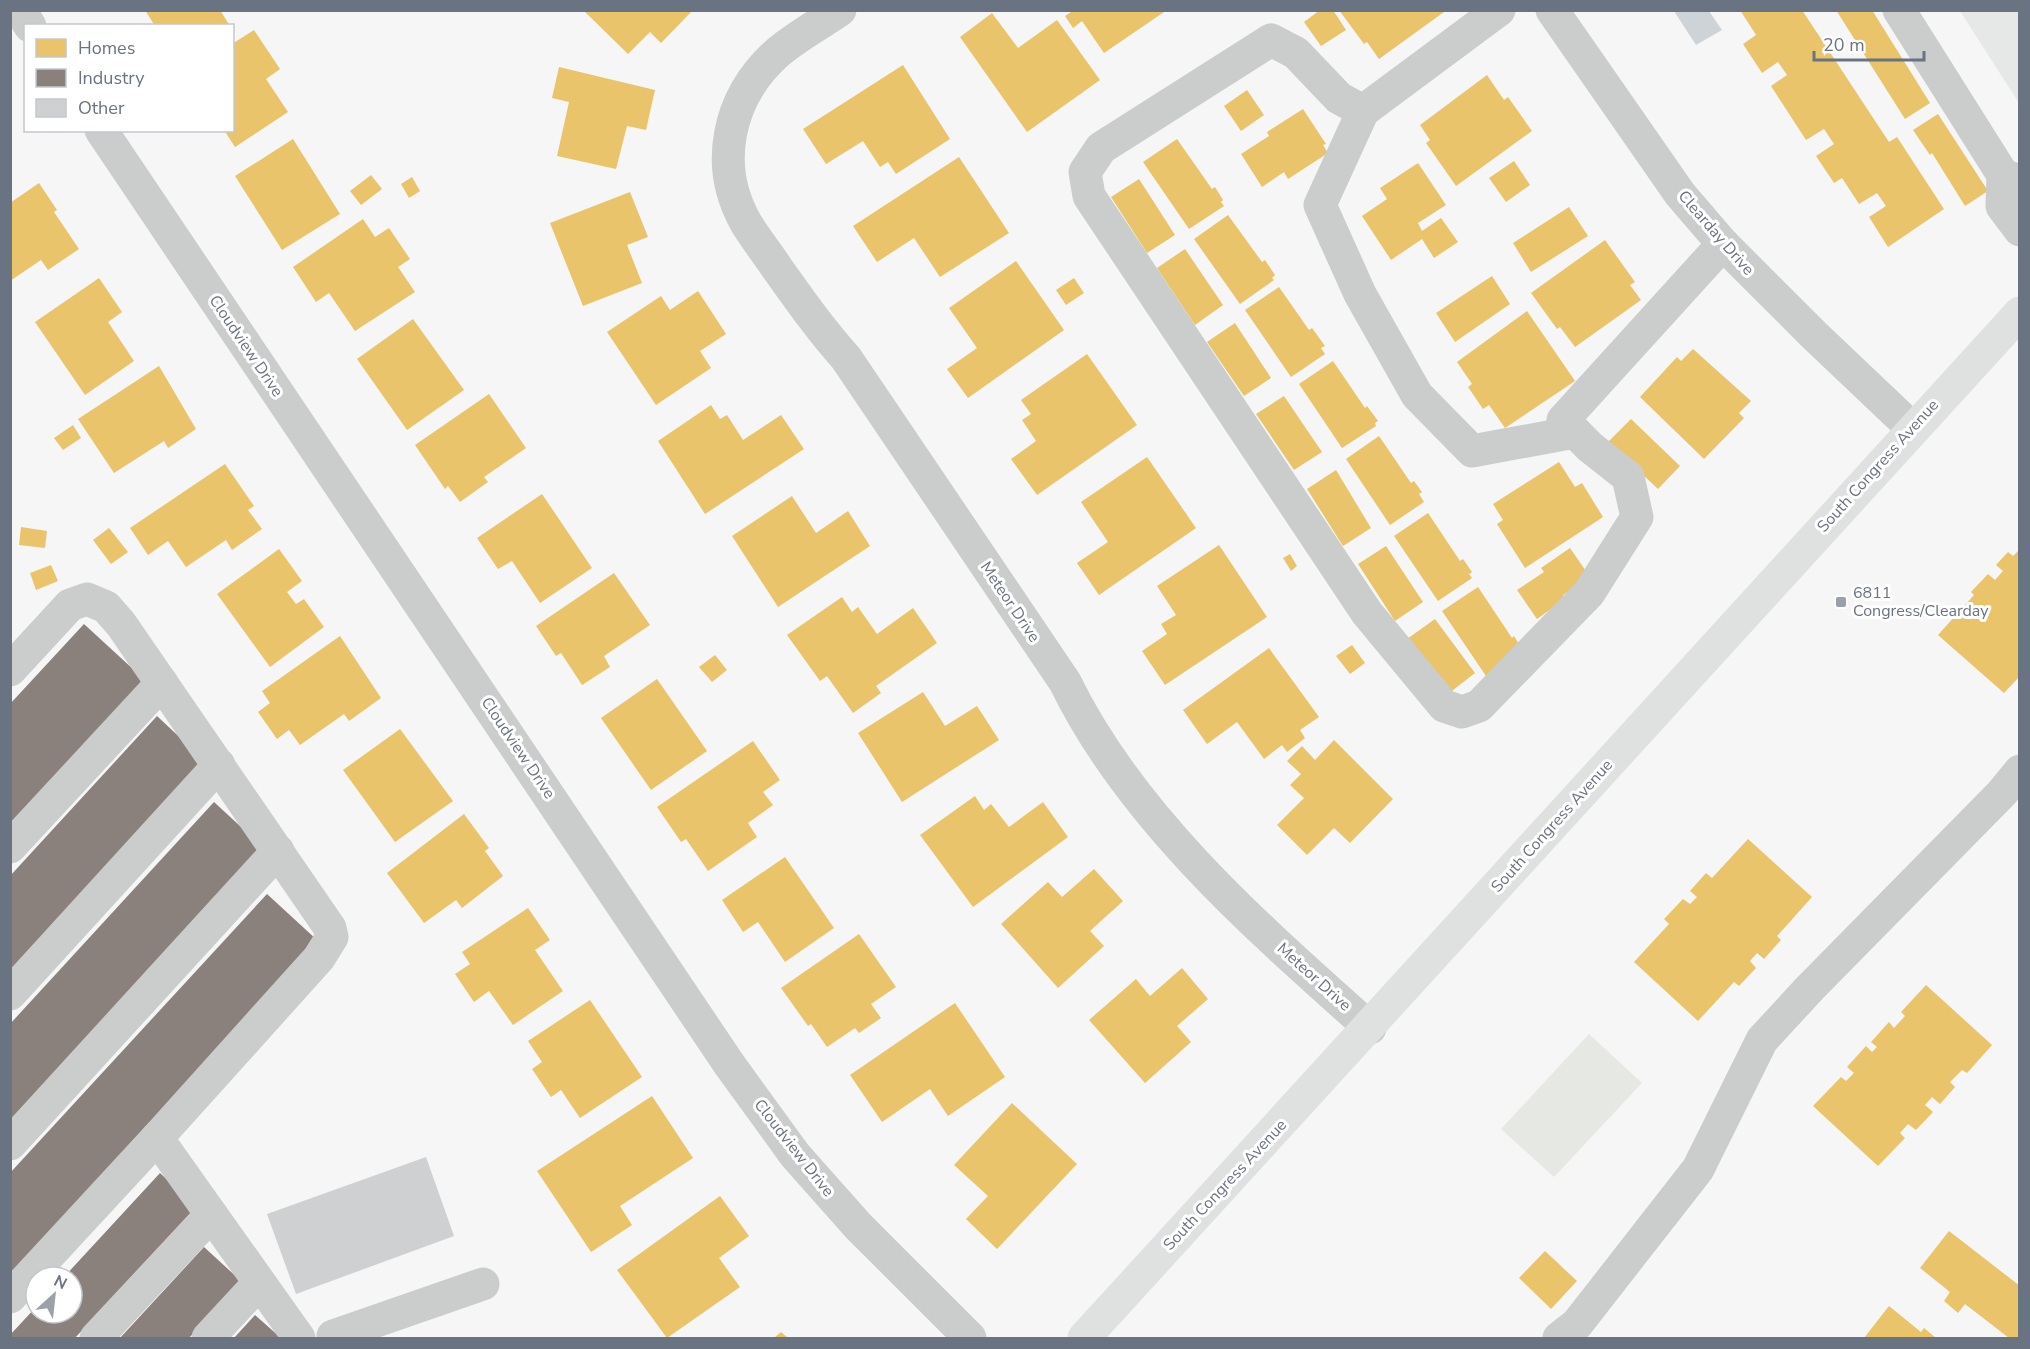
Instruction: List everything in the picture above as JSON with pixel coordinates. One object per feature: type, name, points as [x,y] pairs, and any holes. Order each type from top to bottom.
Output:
[{"type":"main road","name":"South Congress Avenue","points":[[1084,1338],[1370,1028],[1912,428],[2019,313]]},
{"type":"street","points":[[20,10],[29,24]]},
{"type":"street","name":"Meteor Drive","points":[[840,10],[770,60],[756,76],[740,102],[727,153],[728,179],[746,222],[816,325],[846,358],[1065,682],[1086,726],[1184,851],[1292,958],[1370,1028]]},
{"type":"street","points":[[1499,10],[1363,111],[1320,205],[1360,294],[1417,395],[1472,451],[1575,432]]},
{"type":"street","name":"Clearday Drive","points":[[1552,10],[1680,194],[1723,244],[1912,428]]},
{"type":"street","points":[[1899,10],[2011,178],[2002,206],[2019,230]]},
{"type":"street","points":[[1363,111],[1340,98],[1296,53],[1271,40],[1101,148],[1085,172],[1089,196],[1367,613],[1444,706],[1462,712],[1479,706],[1589,593],[1637,517],[1628,477],[1563,420],[1574,404],[1723,244]]},
{"type":"street","name":"Cloudview Drive","points":[[102,132],[729,1064],[795,1155],[858,1226],[970,1338]]},
{"type":"street","points":[[10,670],[70,605],[87,599],[97,602],[114,615],[322,914],[332,936],[319,958],[10,1297]]},
{"type":"street","points":[[10,847],[162,683]]},
{"type":"street","points":[[10,994],[219,765]]},
{"type":"street","points":[[1559,1338],[1577,1324],[1698,1169],[1762,1040],[1810,988],[2002,793],[2019,771]]},
{"type":"street","points":[[10,1144],[278,851]]},
{"type":"street","points":[[157,1138],[299,1338]]},
{"type":"street","points":[[96,1338],[211,1215]]},
{"type":"street","points":[[208,1338],[259,1283]]},
{"type":"street","points":[[334,1338],[333,1336],[483,1284]]},
{"type":"shaded area","points":[[1674,11],[1709,11],[1722,30],[1696,45]]},
{"type":"shaded area","points":[[1960,11],[2019,11],[2019,103]]},
{"type":"shaded area","points":[[1589,1034],[1642,1083],[1554,1177],[1501,1129]]},
{"type":"building: Homes","points":[[145,10],[220,10],[229,24],[154,24]]},
{"type":"building: Homes","points":[[583,10],[693,10],[661,43],[650,32],[628,54]]},
{"type":"building: Homes","points":[[1074,10],[1167,10],[1104,53],[1082,21],[1073,28],[1065,16]]},
{"type":"building: Homes","points":[[1320,10],[1333,10],[1346,30],[1321,46],[1304,22]]},
{"type":"building: Homes","points":[[1339,10],[1443,10],[1444,12],[1379,59],[1367,42],[1364,44]]},
{"type":"building: Homes","points":[[1740,10],[1802,10],[1889,142],[1897,137],[1944,209],[1888,247],[1869,217],[1886,206],[1877,193],[1859,204],[1842,178],[1834,183],[1816,156],[1834,144],[1824,129],[1806,140],[1771,86],[1787,75],[1778,62],[1762,73],[1743,44],[1756,35]]},
{"type":"building: Homes","points":[[1836,10],[1872,10],[1930,103],[1905,119]]},
{"type":"building: Homes","points":[[992,13],[1018,48],[1057,20],[1100,80],[1027,132],[960,37]]},
{"type":"building: Homes","points":[[254,30],[280,69],[266,79],[288,112],[235,147],[225,132],[234,132],[234,43]]},
{"type":"building: Homes","points":[[903,65],[950,139],[896,174],[888,162],[880,167],[863,141],[826,164],[803,129]]},
{"type":"building: Homes","points":[[559,67],[655,90],[646,130],[627,126],[616,169],[557,156],[569,102],[552,98]]},
{"type":"building: Homes","points":[[1487,75],[1504,100],[1508,97],[1532,131],[1456,186],[1426,143],[1430,140],[1420,125]]},
{"type":"building: Homes","points":[[1247,90],[1264,115],[1241,131],[1224,106]]},
{"type":"building: Homes","points":[[1303,109],[1326,144],[1323,145],[1328,153],[1288,179],[1284,172],[1262,187],[1241,154],[1269,136],[1267,132]]},
{"type":"building: Homes","points":[[1938,114],[1988,191],[1965,206],[1932,153],[1930,155],[1913,130]]},
{"type":"building: Homes","points":[[293,139],[340,214],[282,250],[235,176]]},
{"type":"building: Homes","points":[[1177,139],[1212,189],[1215,187],[1224,206],[1189,229],[1143,162]]},
{"type":"building: Homes","points":[[959,157],[1009,233],[940,277],[914,238],[877,262],[853,226]]},
{"type":"building: Homes","points":[[1514,161],[1530,185],[1506,202],[1489,178]]},
{"type":"building: Homes","points":[[1418,163],[1446,205],[1418,223],[1422,231],[1441,218],[1458,242],[1434,258],[1422,239],[1391,260],[1362,216],[1387,199],[1380,188]]},
{"type":"building: Homes","points":[[371,175],[382,189],[361,205],[350,191]]},
{"type":"building: Homes","points":[[412,177],[420,191],[409,198],[401,184]]},
{"type":"building: Homes","points":[[1139,179],[1175,235],[1147,253],[1111,197]]},
{"type":"building: Homes","points":[[39,183],[57,210],[54,212],[79,249],[48,270],[41,260],[10,281],[10,203]]},
{"type":"building: Homes","points":[[630,192],[648,237],[627,245],[642,283],[583,306],[550,223]]},
{"type":"building: Homes","points":[[1569,207],[1588,236],[1531,272],[1513,243]]},
{"type":"building: Homes","points":[[1228,215],[1262,262],[1265,260],[1275,275],[1272,278],[1274,280],[1240,304],[1194,239]]},
{"type":"building: Homes","points":[[363,219],[375,237],[389,228],[410,259],[398,267],[415,292],[355,331],[329,293],[316,302],[293,267]]},
{"type":"building: Homes","points":[[1605,240],[1635,282],[1630,285],[1641,300],[1575,347],[1560,327],[1557,329],[1531,293]]},
{"type":"building: Homes","points":[[1185,249],[1223,305],[1195,325],[1157,268]]},
{"type":"building: Homes","points":[[1016,261],[1064,330],[968,398],[947,369],[977,348],[949,308]]},
{"type":"building: Homes","points":[[1492,276],[1510,304],[1455,342],[1436,313]]},
{"type":"building: Homes","points":[[99,278],[122,312],[108,322],[134,361],[85,395],[35,322]]},
{"type":"building: Homes","points":[[1074,278],[1084,293],[1066,305],[1056,290]]},
{"type":"building: Homes","points":[[1279,287],[1309,330],[1312,328],[1325,346],[1321,348],[1325,354],[1291,377],[1245,310]]},
{"type":"building: Homes","points":[[698,291],[726,334],[700,351],[711,368],[656,405],[607,332],[661,296],[670,310]]},
{"type":"building: Homes","points":[[1527,311],[1575,381],[1505,428],[1489,405],[1483,409],[1468,387],[1472,384],[1457,362]]},
{"type":"building: Homes","points":[[413,319],[464,390],[407,430],[357,359]]},
{"type":"building: Homes","points":[[1235,323],[1271,378],[1244,396],[1207,342]]},
{"type":"building: Homes","points":[[1693,349],[1751,401],[1739,413],[1744,418],[1704,459],[1640,397],[1677,357],[1681,361]]},
{"type":"building: Homes","points":[[1087,354],[1137,425],[1037,495],[1011,459],[1036,441],[1022,420],[1031,414],[1021,400]]},
{"type":"building: Homes","points":[[1333,361],[1365,408],[1367,406],[1378,421],[1375,423],[1376,426],[1342,448],[1299,384]]},
{"type":"building: Homes","points":[[159,366],[196,429],[168,448],[164,441],[114,473],[78,419]]},
{"type":"building: Homes","points":[[489,394],[526,448],[484,477],[488,482],[460,502],[448,486],[445,489],[415,445]]},
{"type":"building: Homes","points":[[1284,396],[1322,452],[1294,470],[1256,414]]},
{"type":"building: Homes","points":[[711,405],[720,419],[727,415],[743,440],[781,415],[804,449],[705,514],[658,441]]},
{"type":"building: Homes","points":[[1631,419],[1680,466],[1658,489],[1608,442]]},
{"type":"building: Homes","points":[[73,425],[81,438],[63,450],[54,438]]},
{"type":"building: Homes","points":[[1379,436],[1411,483],[1414,481],[1422,492],[1419,494],[1424,502],[1390,525],[1346,459]]},
{"type":"building: Homes","points":[[1147,457],[1196,528],[1099,595],[1077,563],[1108,542],[1081,502]]},
{"type":"building: Homes","points":[[1559,462],[1575,487],[1582,483],[1603,517],[1525,568],[1497,524],[1503,520],[1493,504]]},
{"type":"building: Homes","points":[[225,464],[254,506],[248,510],[262,529],[232,550],[226,540],[186,567],[168,541],[148,555],[130,528]]},
{"type":"building: Homes","points":[[1336,470],[1371,528],[1343,546],[1307,489]]},
{"type":"building: Homes","points":[[542,494],[592,568],[540,603],[512,561],[498,569],[477,538]]},
{"type":"building: Homes","points":[[792,496],[816,533],[848,511],[870,546],[778,607],[732,536]]},
{"type":"building: Homes","points":[[1428,513],[1460,561],[1463,559],[1472,572],[1469,574],[1472,578],[1438,601],[1394,536]]},
{"type":"building: Homes","points":[[21,527],[47,531],[45,548],[19,545]]},
{"type":"building: Homes","points":[[109,528],[128,552],[111,564],[93,540]]},
{"type":"building: Homes","points":[[1219,545],[1267,617],[1165,685],[1142,651],[1167,634],[1161,624],[1176,615],[1157,586]]},
{"type":"building: Homes","points":[[1386,546],[1423,602],[1395,621],[1358,564]]},
{"type":"building: Homes","points":[[1570,548],[1590,577],[1563,595],[1565,599],[1537,619],[1517,590],[1544,572],[1541,568]]},
{"type":"building: Homes","points":[[279,549],[302,581],[287,592],[296,604],[304,599],[324,627],[270,667],[217,594]]},
{"type":"building: Homes","points":[[2020,549],[2020,676],[2004,693],[1938,635],[1974,595],[1971,592],[1988,574],[1995,580],[2003,571],[1996,565],[2008,552],[2013,556]]},
{"type":"building: Homes","points":[[1290,554],[1297,566],[1291,571],[1283,558]]},
{"type":"building: Homes","points":[[51,565],[58,581],[36,590],[30,573]]},
{"type":"building: Homes","points":[[614,573],[650,625],[604,656],[610,667],[582,685],[561,653],[556,656],[536,626]]},
{"type":"building: Homes","points":[[1478,587],[1522,649],[1486,676],[1442,611]]},
{"type":"building: Homes","points":[[842,597],[852,612],[858,607],[877,634],[913,608],[937,643],[876,686],[881,693],[853,713],[827,676],[820,681],[787,635]]},
{"type":"building: Homes","points":[[1435,619],[1475,673],[1448,694],[1407,639]]},
{"type":"building: Homes","points":[[340,636],[381,698],[349,721],[344,714],[300,745],[289,730],[277,739],[258,712],[270,703],[262,691]]},
{"type":"building: Homes","points":[[1352,645],[1365,663],[1350,674],[1336,656]]},
{"type":"building: Homes","points":[[1269,648],[1319,717],[1300,730],[1305,738],[1287,752],[1282,745],[1264,759],[1237,722],[1207,744],[1183,710]]},
{"type":"building: Homes","points":[[715,655],[727,670],[712,682],[699,667]]},
{"type":"building: Homes","points":[[657,679],[707,751],[651,790],[601,718]]},
{"type":"building: Homes","points":[[923,692],[945,726],[977,706],[999,740],[902,802],[858,733]]},
{"type":"building: Homes","points":[[400,729],[453,801],[395,842],[343,770]]},
{"type":"building: Homes","points":[[1334,740],[1393,799],[1350,843],[1334,828],[1307,855],[1277,825],[1304,798],[1290,785],[1301,774],[1287,761],[1302,746],[1315,760]]},
{"type":"building: Homes","points":[[753,741],[780,780],[763,792],[773,805],[748,823],[757,837],[708,871],[686,839],[681,842],[657,807]]},
{"type":"building: Homes","points":[[975,796],[984,810],[991,804],[1009,827],[1043,802],[1068,837],[973,907],[920,835]]},
{"type":"building: Homes","points":[[464,814],[489,848],[485,851],[503,876],[462,908],[456,900],[424,923],[387,873]]},
{"type":"building: Homes","points":[[1748,839],[1812,897],[1777,936],[1781,940],[1764,959],[1757,953],[1750,961],[1756,968],[1739,986],[1734,982],[1698,1021],[1634,962],[1669,924],[1664,919],[1683,899],[1690,904],[1697,897],[1690,891],[1706,873],[1712,878]]},
{"type":"building: Homes","points":[[785,857],[834,928],[785,962],[758,922],[743,932],[722,900]]},
{"type":"building: Homes","points":[[1094,869],[1123,901],[1090,931],[1104,946],[1058,988],[1001,924],[1048,882],[1062,897]]},
{"type":"building: Homes","points":[[528,908],[550,940],[535,950],[563,991],[513,1025],[489,991],[474,1002],[455,974],[470,964],[462,952]]},
{"type":"building: Homes","points":[[859,934],[896,987],[871,1004],[881,1018],[859,1033],[855,1028],[827,1047],[811,1024],[808,1026],[781,988]]},
{"type":"building: Homes","points":[[1182,968],[1208,999],[1177,1026],[1191,1042],[1145,1083],[1089,1020],[1136,979],[1150,996]]},
{"type":"building: Homes","points":[[1926,985],[1992,1045],[1967,1073],[1962,1070],[1950,1082],[1955,1087],[1940,1104],[1932,1097],[1925,1105],[1933,1112],[1916,1130],[1908,1124],[1900,1133],[1905,1138],[1878,1166],[1813,1106],[1841,1077],[1846,1081],[1854,1073],[1847,1067],[1866,1046],[1872,1052],[1877,1047],[1871,1042],[1889,1022],[1894,1028],[1905,1016],[1901,1012]]},
{"type":"building: Homes","points":[[590,1000],[642,1077],[580,1118],[561,1090],[551,1097],[532,1069],[542,1062],[528,1041]]},
{"type":"building: Homes","points":[[955,1003],[1005,1077],[948,1116],[930,1089],[882,1122],[850,1075]]},
{"type":"building: Homes","points":[[652,1096],[693,1158],[620,1206],[632,1225],[591,1252],[537,1171]]},
{"type":"building: Homes","points":[[1012,1103],[1077,1164],[997,1249],[966,1219],[988,1196],[954,1165]]},
{"type":"building: Homes","points":[[720,1196],[749,1236],[719,1258],[740,1287],[667,1338],[617,1270]]},
{"type":"building: Homes","points":[[1949,1231],[2020,1286],[2020,1338],[2009,1338],[1965,1304],[1958,1313],[1944,1301],[1950,1292],[1920,1268]]},
{"type":"building: Homes","points":[[1545,1251],[1577,1281],[1551,1309],[1519,1278]]},
{"type":"building: Homes","points":[[1889,1306],[1921,1332],[1924,1328],[1936,1338],[1864,1338]]},
{"type":"building: Homes","points":[[781,1332],[788,1338],[774,1338]]},
{"type":"building: Industry","points":[[84,624],[146,681],[10,829],[10,704]]},
{"type":"building: Industry","points":[[157,716],[206,762],[10,976],[10,876]]},
{"type":"building: Industry","points":[[214,802],[264,848],[10,1125],[10,1024]]},
{"type":"building: Industry","points":[[267,894],[317,940],[10,1275],[10,1173]]},
{"type":"building: Industry","points":[[160,1173],[196,1207],[75,1338],[10,1338],[10,1335],[24,1320],[24,1325],[84,1325],[84,1265],[75,1265]]},
{"type":"building: Industry","points":[[204,1247],[241,1281],[189,1338],[120,1338]]},
{"type":"building: Industry","points":[[255,1315],[281,1338],[234,1338]]},
{"type":"building: Other","points":[[426,1157],[454,1236],[296,1294],[267,1214]]},
{"type":"place","name":"6811 Congress/Clearday","points":[[1841,602]]}]
